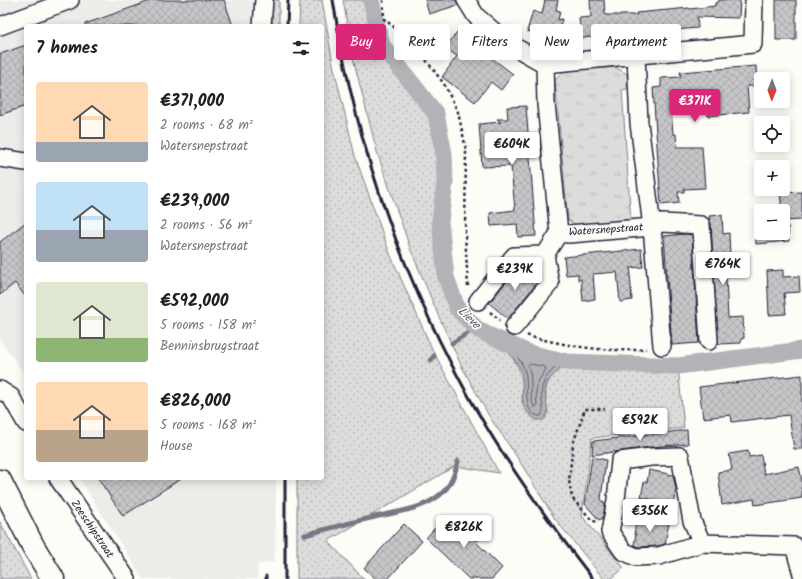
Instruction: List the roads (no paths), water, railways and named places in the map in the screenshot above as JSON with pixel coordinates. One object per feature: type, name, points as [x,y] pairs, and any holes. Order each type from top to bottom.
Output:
[{"type":"main road","points":[[0,481],[33,546],[53,579]]},
{"type":"street","points":[[0,26],[70,0]]},
{"type":"street","points":[[262,24],[264,0]]},
{"type":"street","points":[[466,0],[476,16],[506,42],[545,64],[591,60]]},
{"type":"street","points":[[681,51],[753,44],[754,0]]},
{"type":"street","name":"Watersnepstraat","points":[[545,64],[546,104],[559,233],[569,234],[652,226],[639,123],[636,60]]},
{"type":"street","points":[[0,158],[24,162]]},
{"type":"street","points":[[662,346],[652,226],[661,223],[701,225],[709,341]]},
{"type":"street","points":[[514,327],[550,283],[546,255],[559,233]]},
{"type":"street","points":[[478,301],[514,256],[546,255]]},
{"type":"street","points":[[0,390],[11,397],[24,420]]},
{"type":"street","points":[[702,544],[692,521],[680,456],[651,457],[620,461],[616,500],[610,532],[623,551],[636,557],[660,556],[702,544],[794,546],[802,574]]},
{"type":"street","name":"Zeeschipstraat","points":[[59,480],[127,579]]},
{"type":"water","points":[[508,345],[529,355],[567,362],[547,382],[545,392],[548,412],[544,420],[536,420],[530,415],[523,404],[522,374],[518,364],[507,350]]},
{"type":"waterway","name":"Lieve","points":[[371,0],[382,45],[436,114],[444,154],[445,182],[440,221],[446,277],[457,308],[476,328],[529,353],[567,362],[678,366],[802,350]]},
{"type":"waterway","points":[[452,343],[476,328]]},
{"type":"waterway","points":[[431,360],[434,356]]},
{"type":"waterway","points":[[305,535],[332,527],[409,510],[431,501],[442,494],[449,486],[458,461]]},
{"type":"railway","points":[[287,24],[288,0]]},
{"type":"railway","points":[[333,0],[343,56],[371,168],[389,222],[433,328],[459,378],[499,448],[538,505],[593,579]]},
{"type":"railway","points":[[285,480],[285,579]]}]
